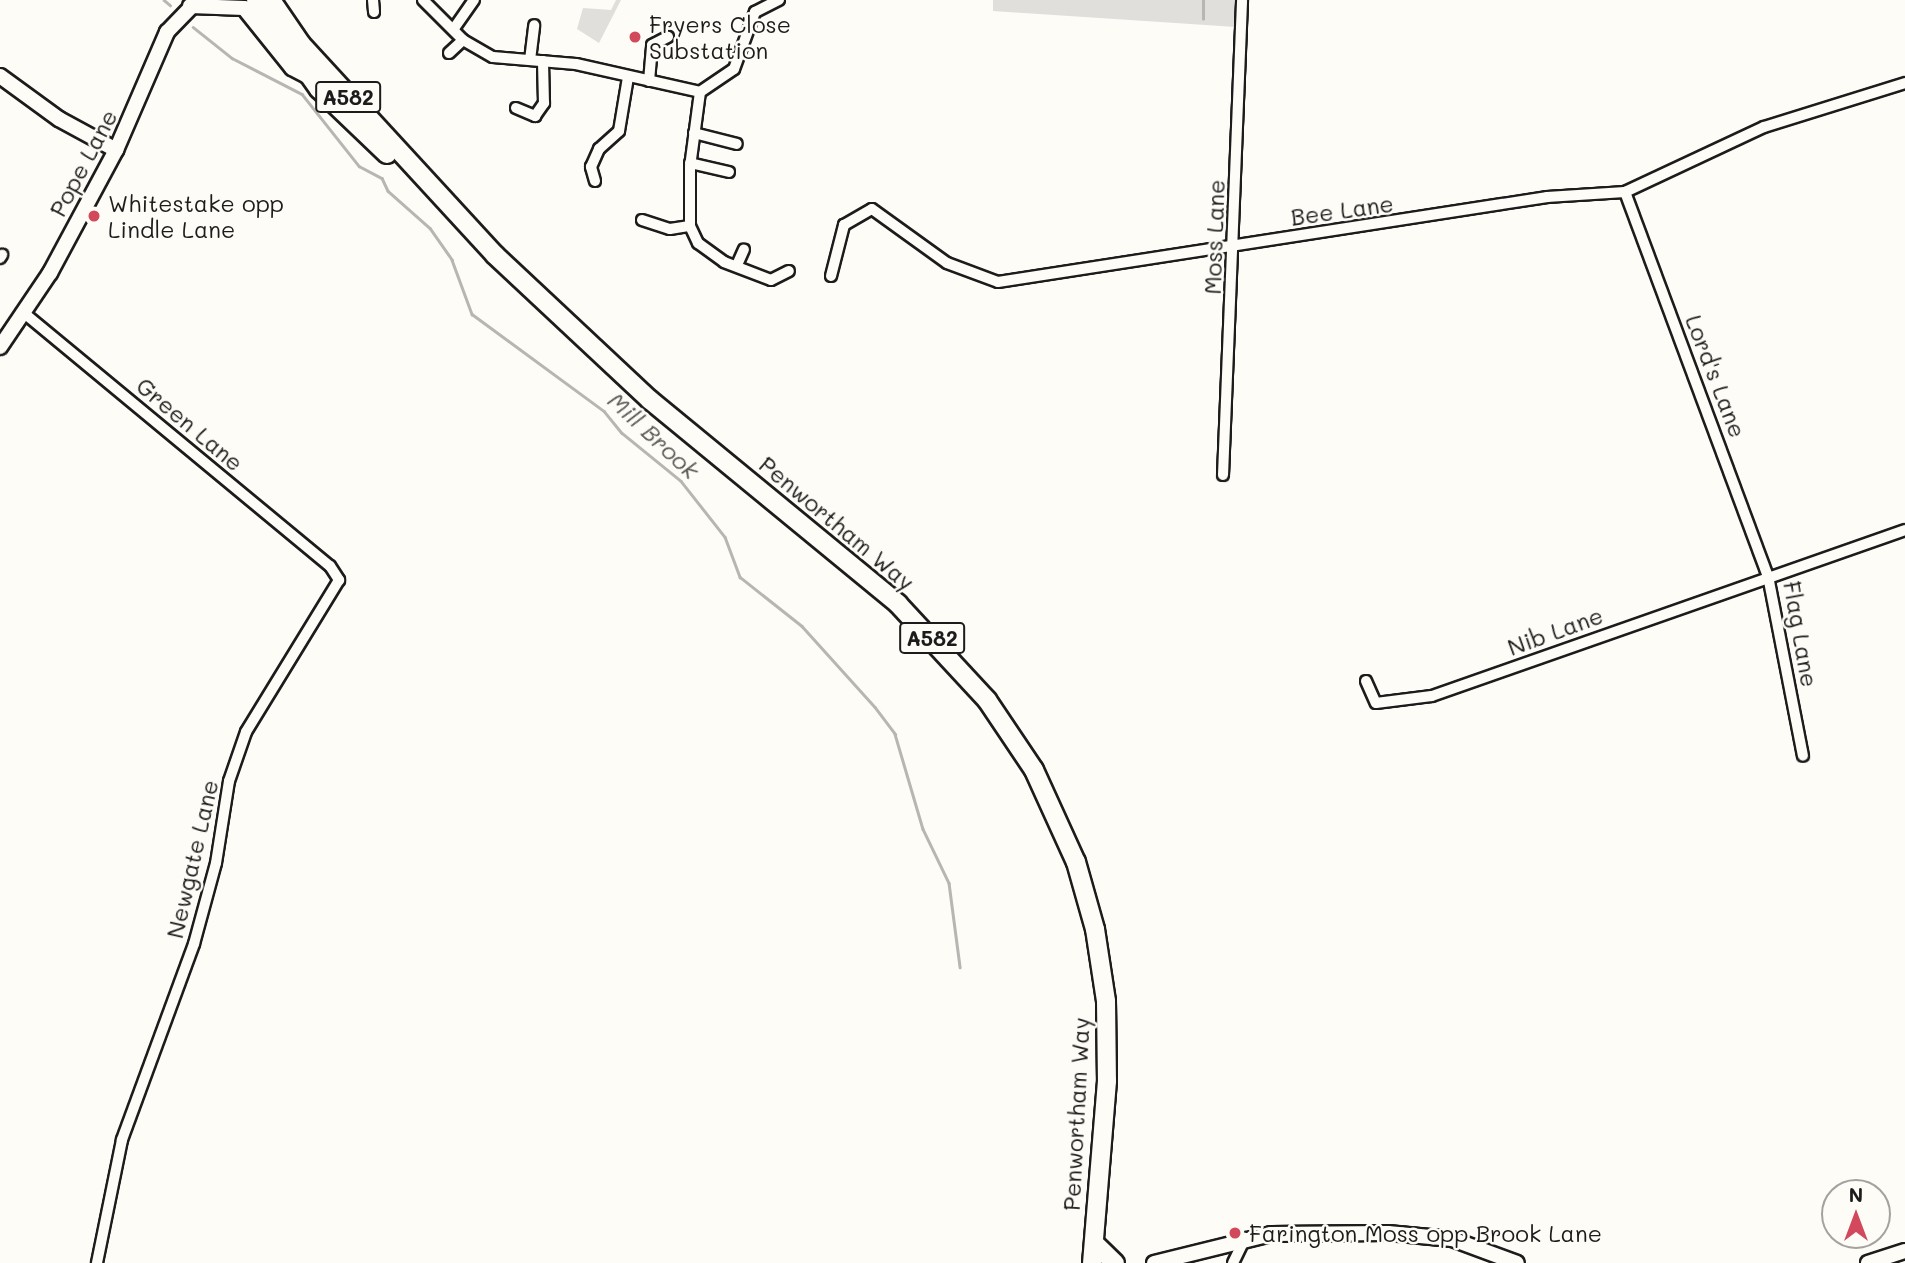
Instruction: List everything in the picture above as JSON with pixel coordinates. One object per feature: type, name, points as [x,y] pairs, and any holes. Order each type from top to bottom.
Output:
[{"type":"highway","name":"Penwortham Way","points":[[268,1],[310,77],[366,137],[431,189]]},
{"type":"highway","name":"Penwortham Way","points":[[268,1],[431,189],[650,400],[898,604],[987,700],[1034,770],[1076,862],[1095,929],[1106,1001],[1107,1082],[1093,1263]]},
{"type":"highway","points":[[1094,1243],[1115,1263]]},
{"type":"street","points":[[373,0],[374,12]]},
{"type":"street","points":[[424,0],[455,27],[463,40],[493,57],[543,61],[701,92]]},
{"type":"street","points":[[455,27],[474,0]]},
{"type":"street","points":[[779,0],[755,12],[734,69],[701,92],[690,163],[690,226],[707,253],[771,280],[789,271]]},
{"type":"street","name":"Moss Lane","points":[[1223,475],[1242,0]]},
{"type":"street","points":[[191,2],[244,8],[292,68],[310,77]]},
{"type":"street","name":"Pope Lane","points":[[0,347],[23,313],[117,150],[174,22],[191,2]]},
{"type":"street","points":[[530,60],[534,24]]},
{"type":"street","points":[[649,81],[647,43],[668,37]]},
{"type":"street","points":[[449,53],[463,40]]},
{"type":"street","points":[[516,108],[535,116],[544,103],[543,61]]},
{"type":"street","points":[[0,76],[59,119],[117,150]]},
{"type":"street","points":[[595,181],[591,167],[599,149],[619,131],[628,77]]},
{"type":"street","name":"Bee Lane","points":[[831,276],[844,225],[872,209],[947,263],[998,282],[1546,197],[1625,192],[1764,127],[1905,83]]},
{"type":"street","points":[[694,133],[737,145]]},
{"type":"street","points":[[690,163],[729,172]]},
{"type":"street","name":"Lord's Lane","points":[[1625,192],[1768,576]]},
{"type":"street","points":[[642,220],[670,229],[690,226]]},
{"type":"street","points":[[737,265],[744,249]]},
{"type":"street","name":"Green Lane","points":[[23,313],[330,566]]},
{"type":"street","name":"Flag Lane","points":[[1803,756],[1768,576],[1905,530]]},
{"type":"street","name":"Newgate Lane","points":[[97,1263],[122,1140],[194,944],[216,863],[229,781],[246,732],[337,590],[338,574],[330,566]]},
{"type":"street","name":"Nib Lane","points":[[1366,681],[1376,703],[1432,696],[1768,576]]},
{"type":"street","points":[[1154,1263],[1246,1238],[1424,1235],[1517,1263]]},
{"type":"street","points":[[1233,1263],[1246,1238]]},
{"type":"street","points":[[1868,1263],[1905,1251]]},
{"type":"shaded area","points":[[616,0],[621,0],[599,43],[577,29],[583,8],[611,10]]},
{"type":"shaded area","points":[[993,0],[1237,0],[1236,27],[993,11]]},
{"type":"waterway","name":"Mill Brook","points":[[164,0],[170,5]]},
{"type":"waterway","points":[[1203,0],[1203,19]]},
{"type":"waterway","name":"Mill Brook","points":[[193,27],[232,58],[302,94],[359,166],[382,178],[388,191],[430,228],[452,260],[472,314],[604,411],[622,433],[681,481],[725,537],[740,577],[802,626],[875,707],[895,734],[923,829],[949,883],[960,967]]},
{"type":"railway","points":[[1893,1263],[1905,1248]]},
{"type":"place","name":"Fryers Close Substation","points":[[635,37]]},
{"type":"place","name":"Whitestake opp Lindle Lane","points":[[94,216]]},
{"type":"place","name":"Farington Moss opp Brook Lane","points":[[1235,1233]]}]
